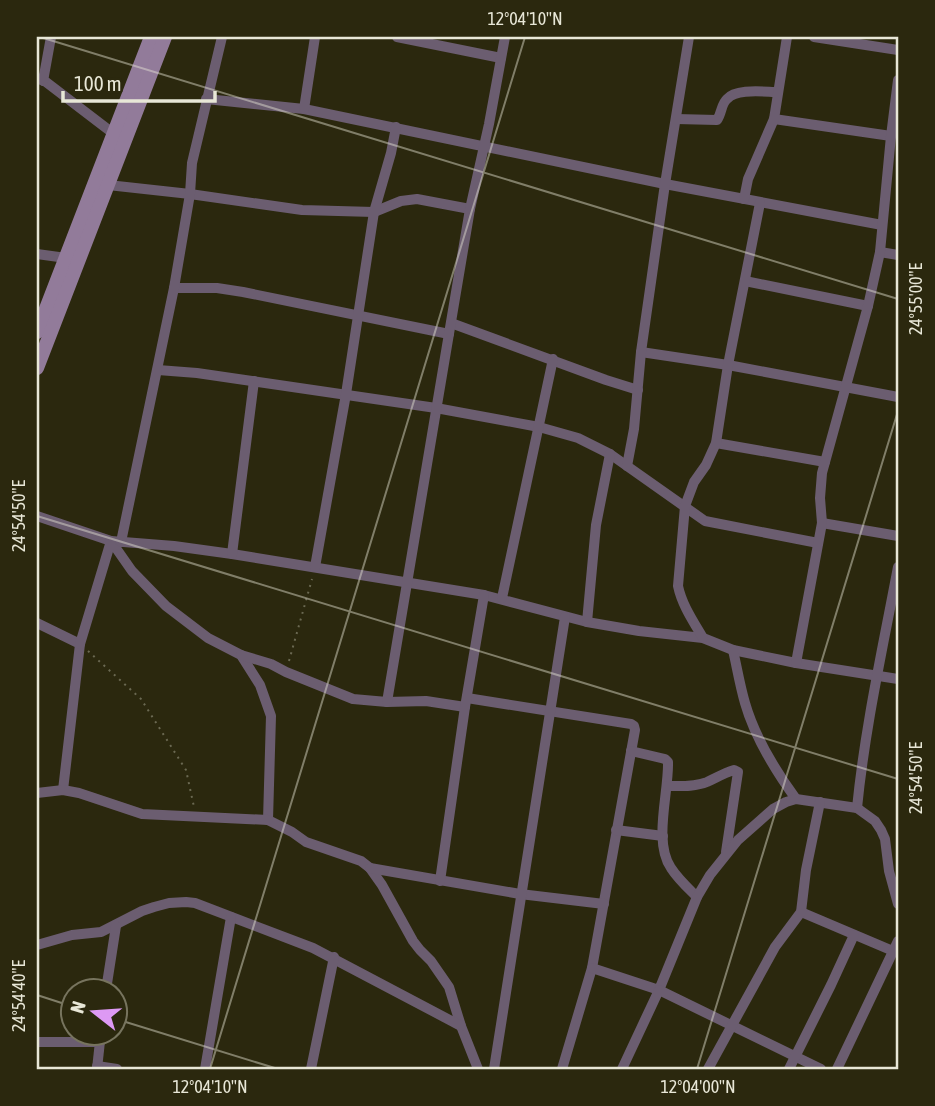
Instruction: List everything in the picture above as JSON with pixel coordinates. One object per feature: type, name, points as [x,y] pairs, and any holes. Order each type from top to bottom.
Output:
[{"type":"street","points":[[51,37],[40,79],[114,134]]},
{"type":"street","points":[[37,368],[108,185],[137,93],[151,37]]},
{"type":"street","points":[[37,332],[114,134],[165,37]]},
{"type":"street","points":[[63,790],[80,644],[116,541],[158,370],[190,194],[192,163],[222,37]]},
{"type":"street","points":[[304,109],[315,37]]},
{"type":"street","points":[[397,37],[501,58]]},
{"type":"street","points":[[387,702],[470,209],[505,37]]},
{"type":"street","points":[[627,466],[665,184],[689,37]]},
{"type":"street","points":[[744,199],[748,179],[774,119],[786,37]]},
{"type":"street","points":[[814,37],[898,50]]},
{"type":"street","points":[[796,663],[822,523],[822,473],[869,306],[880,252],[898,80]]},
{"type":"street","points":[[676,119],[717,120],[728,97],[743,92],[778,92]]},
{"type":"street","points":[[206,99],[304,109],[665,184],[882,225]]},
{"type":"street","points":[[774,119],[891,136]]},
{"type":"street","points":[[315,567],[346,394],[374,212],[396,127]]},
{"type":"street","points":[[108,185],[302,210],[374,212],[401,201],[417,199],[470,209]]},
{"type":"street","points":[[703,638],[680,597],[678,586],[685,506],[694,482],[716,443],[728,365],[760,202]]},
{"type":"street","points":[[880,252],[898,255]]},
{"type":"street","points":[[37,254],[66,258]]},
{"type":"street","points":[[745,281],[869,306]]},
{"type":"street","points":[[174,288],[217,288],[359,315],[450,328],[553,359],[638,390]]},
{"type":"street","points":[[641,352],[728,365],[898,397]]},
{"type":"street","points":[[502,598],[553,359]]},
{"type":"street","points":[[158,370],[346,394],[539,427],[578,438],[610,454],[699,518],[712,523],[818,543]]},
{"type":"street","points":[[232,554],[254,381]]},
{"type":"street","points":[[716,443],[825,462]]},
{"type":"street","points":[[587,622],[596,525],[610,454]]},
{"type":"street","points":[[37,516],[116,541],[232,554],[502,598],[587,622],[703,638],[733,650],[898,679]]},
{"type":"street","points":[[822,523],[898,536]]},
{"type":"street","points":[[116,541],[132,572],[166,606],[208,638],[241,655],[271,664],[353,698],[387,702],[466,703],[551,711],[634,726],[592,968],[562,1069]]},
{"type":"street","points":[[857,808],[877,675],[898,567]]},
{"type":"street","points":[[440,881],[484,595]]},
{"type":"street","points":[[494,1069],[565,617]]},
{"type":"street","points":[[37,623],[80,644]]},
{"type":"street","points":[[733,650],[751,720],[778,774],[796,799]]},
{"type":"street","points":[[241,655],[260,685],[271,716],[268,820]]},
{"type":"street","points":[[631,751],[668,762],[663,836],[666,859],[697,897]]},
{"type":"street","points":[[667,786],[699,785],[734,770],[738,772],[725,856]]},
{"type":"street","points":[[37,793],[63,790],[79,793],[142,814],[268,820],[306,842],[361,861],[382,886],[413,941],[442,974],[478,1069]]},
{"type":"street","points":[[622,1069],[659,990],[697,897],[710,875],[738,840],[773,809],[796,799],[857,808],[875,821],[885,839],[889,871],[898,904]]},
{"type":"street","points":[[708,1069],[775,947],[801,912],[806,870],[820,802]]},
{"type":"street","points":[[616,830],[663,836]]},
{"type":"street","points":[[370,869],[520,894],[604,904]]},
{"type":"street","points":[[37,944],[72,934],[101,932],[154,906],[195,903],[334,957],[461,1026]]},
{"type":"street","points":[[801,912],[854,935],[896,946],[837,1069]]},
{"type":"street","points":[[205,1069],[231,917]]},
{"type":"street","points":[[108,976],[116,926]]},
{"type":"street","points":[[789,1069],[854,935]]},
{"type":"street","points":[[310,1069],[334,957]]},
{"type":"street","points":[[592,968],[659,990],[821,1069]]},
{"type":"street","points":[[37,1042],[60,1040]]},
{"type":"street","points":[[100,1046],[97,1068],[117,1069]]},
{"type":"path","points":[[286,672],[315,567]]},
{"type":"path","points":[[80,644],[141,699],[186,770],[196,815]]}]
